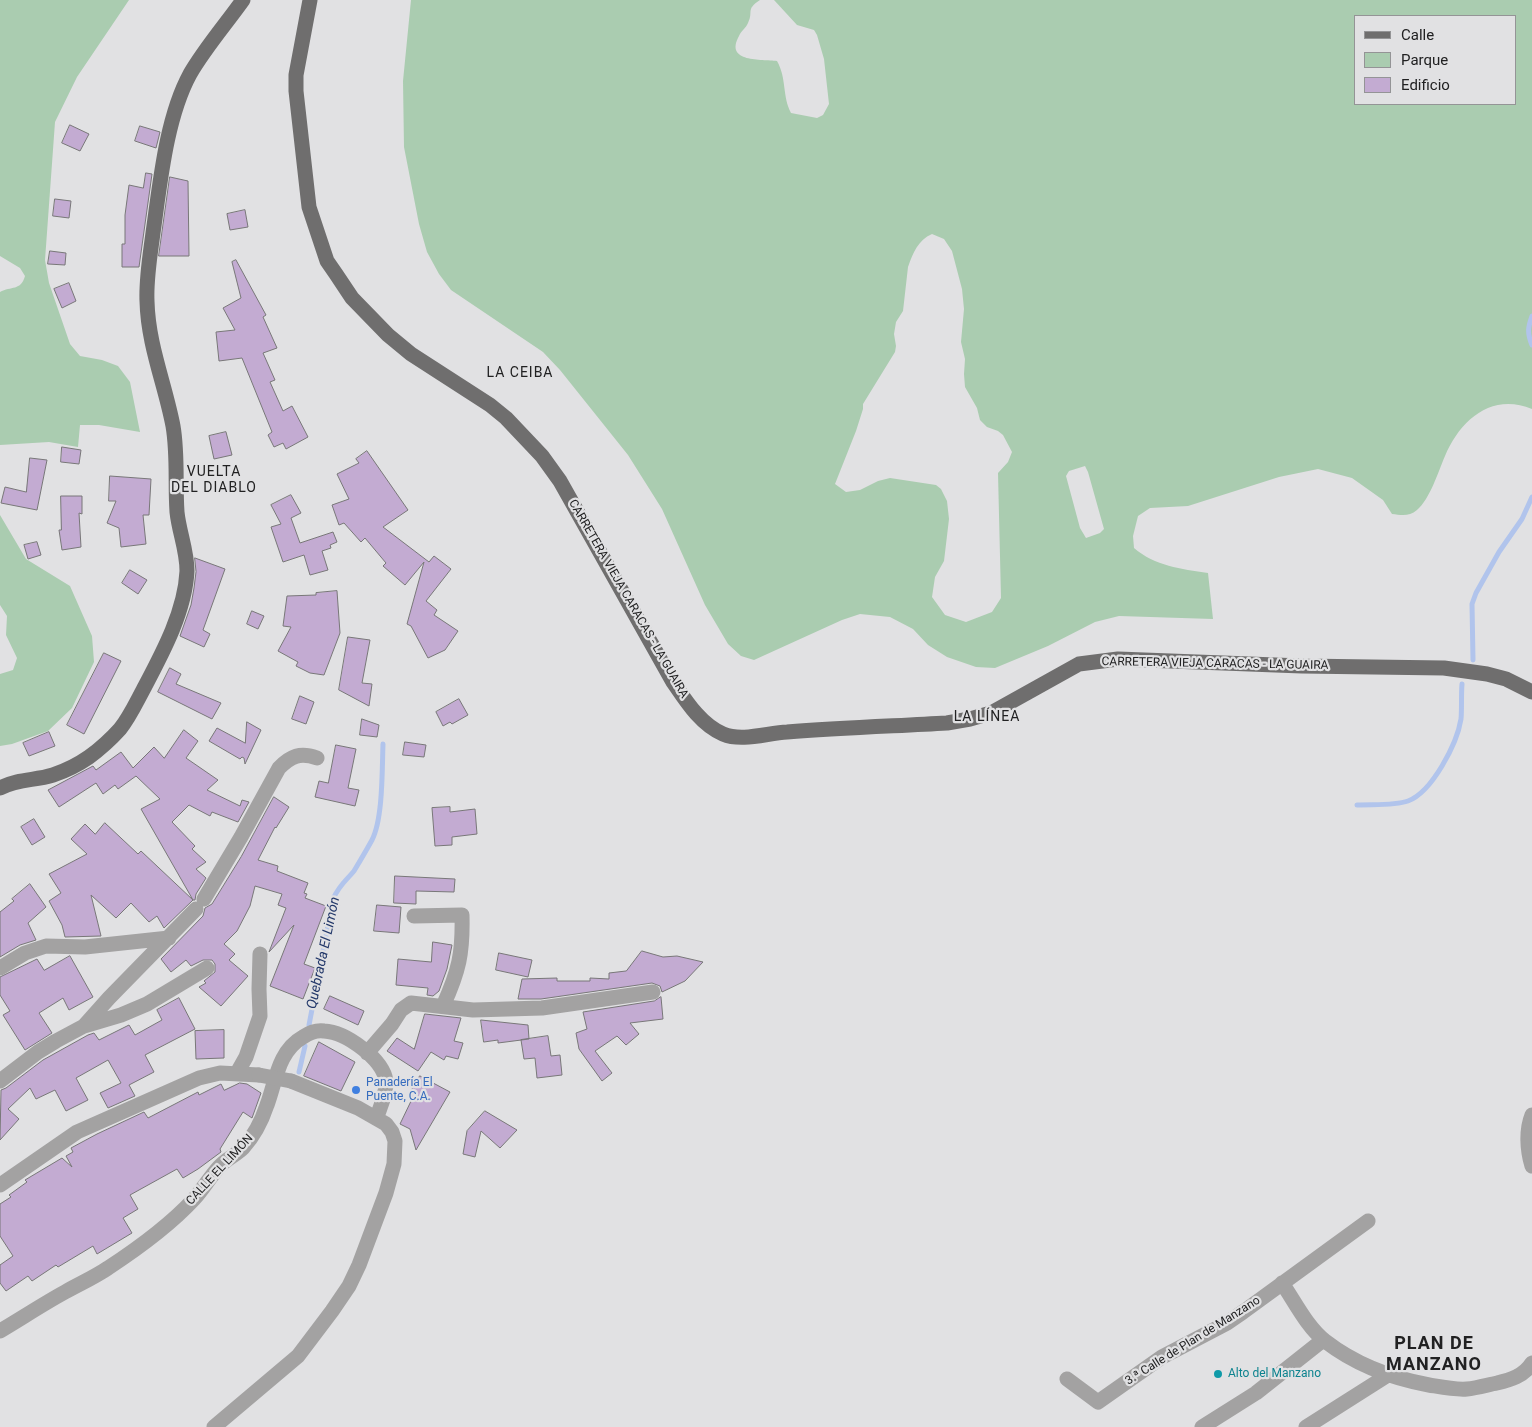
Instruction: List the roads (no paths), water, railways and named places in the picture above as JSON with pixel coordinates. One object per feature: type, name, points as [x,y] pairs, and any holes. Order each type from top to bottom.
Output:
[{"type":"main road","points":[[7,784],[52,775],[74,766],[90,756],[121,728],[159,658],[176,618],[184,592],[187,570],[186,550],[177,515],[174,429],[148,326],[146,298],[162,165],[182,92],[198,61],[243,0]]},
{"type":"main road","name":"CARRETERA VIEJA CARACAS - LA GUAIRA","points":[[310,0],[296,75],[296,91],[309,207],[327,261],[352,298],[388,335],[411,354],[490,405],[516,428],[542,456],[560,481],[673,682],[689,704],[712,728],[724,735],[739,737],[785,732],[947,723],[970,719],[991,713],[1079,664],[1118,659],[1302,666],[1444,668],[1488,674],[1506,679],[1532,692]]},
{"type":"street","points":[[84,1026],[200,904],[241,837],[279,768],[285,762],[301,754],[317,758]]},
{"type":"street","points":[[0,796],[7,784]]},
{"type":"street","points":[[414,916],[462,915],[461,958],[455,979],[443,1006]]},
{"type":"street","points":[[0,968],[25,953],[46,946],[85,947],[169,938]]},
{"type":"street","points":[[237,1073],[246,1057],[260,1016],[260,954]]},
{"type":"street","points":[[0,1081],[38,1052],[84,1026],[121,1015],[147,1004],[207,968]]},
{"type":"street","points":[[367,1053],[405,1006],[415,1002],[473,1010],[542,1008],[653,992]]},
{"type":"street","name":"CALLE EL LIMÓN","points":[[0,1331],[64,1292],[107,1269],[159,1230],[193,1200],[220,1165],[245,1146],[267,1107],[280,1063],[286,1050],[302,1037],[324,1030],[341,1034],[356,1043],[375,1060],[383,1072],[386,1082],[383,1100],[376,1118]]},
{"type":"street","points":[[0,1185],[58,1144],[109,1117],[199,1078],[220,1073],[259,1074],[291,1081],[386,1124],[392,1132],[395,1141],[394,1164],[386,1193],[359,1266],[349,1286],[298,1356],[214,1427]]},
{"type":"street","points":[[1532,1115],[1528,1127],[1532,1166]]},
{"type":"street","name":"3.ª Calle de Plan de Manzano","points":[[1067,1379],[1098,1402],[1162,1357],[1227,1322],[1368,1220]]},
{"type":"street","points":[[1282,1283],[1309,1324],[1323,1340],[1362,1365],[1388,1375],[1427,1385],[1466,1389],[1511,1380],[1529,1369],[1532,1363]]},
{"type":"street","points":[[1202,1427],[1256,1393],[1323,1340]]},
{"type":"street","points":[[1306,1427],[1388,1375]]},
{"type":"waterway","points":[[1532,316],[1529,330],[1532,345]]},
{"type":"waterway","points":[[1473,660],[1472,604],[1476,593],[1499,552],[1522,519],[1532,497]]},
{"type":"waterway","points":[[1357,805],[1402,803],[1417,796],[1426,788],[1449,754],[1459,729],[1462,684]]},
{"type":"waterway","name":"Quebrada El Limón","points":[[309,1025],[333,899],[340,886],[354,871],[376,831],[381,794],[383,744]]},
{"type":"waterway","name":"Quebrada El Limón","points":[[299,1072],[305,1046]]},
{"type":"place","name":"Panadería El Puente, C.A.","points":[[356,1090]]},
{"type":"place","name":"Alto del Manzano","points":[[1218,1374]]},
{"type":"district","name":"LA CEIBA","points":[[520,373]]},
{"type":"district","name":"VUELTA DEL DIABLO","points":[[214,480]]},
{"type":"district","name":"LA LÍNEA","points":[[987,717]]},
{"type":"district","name":"PLAN DE MANZANO","points":[[1434,1354]]}]
